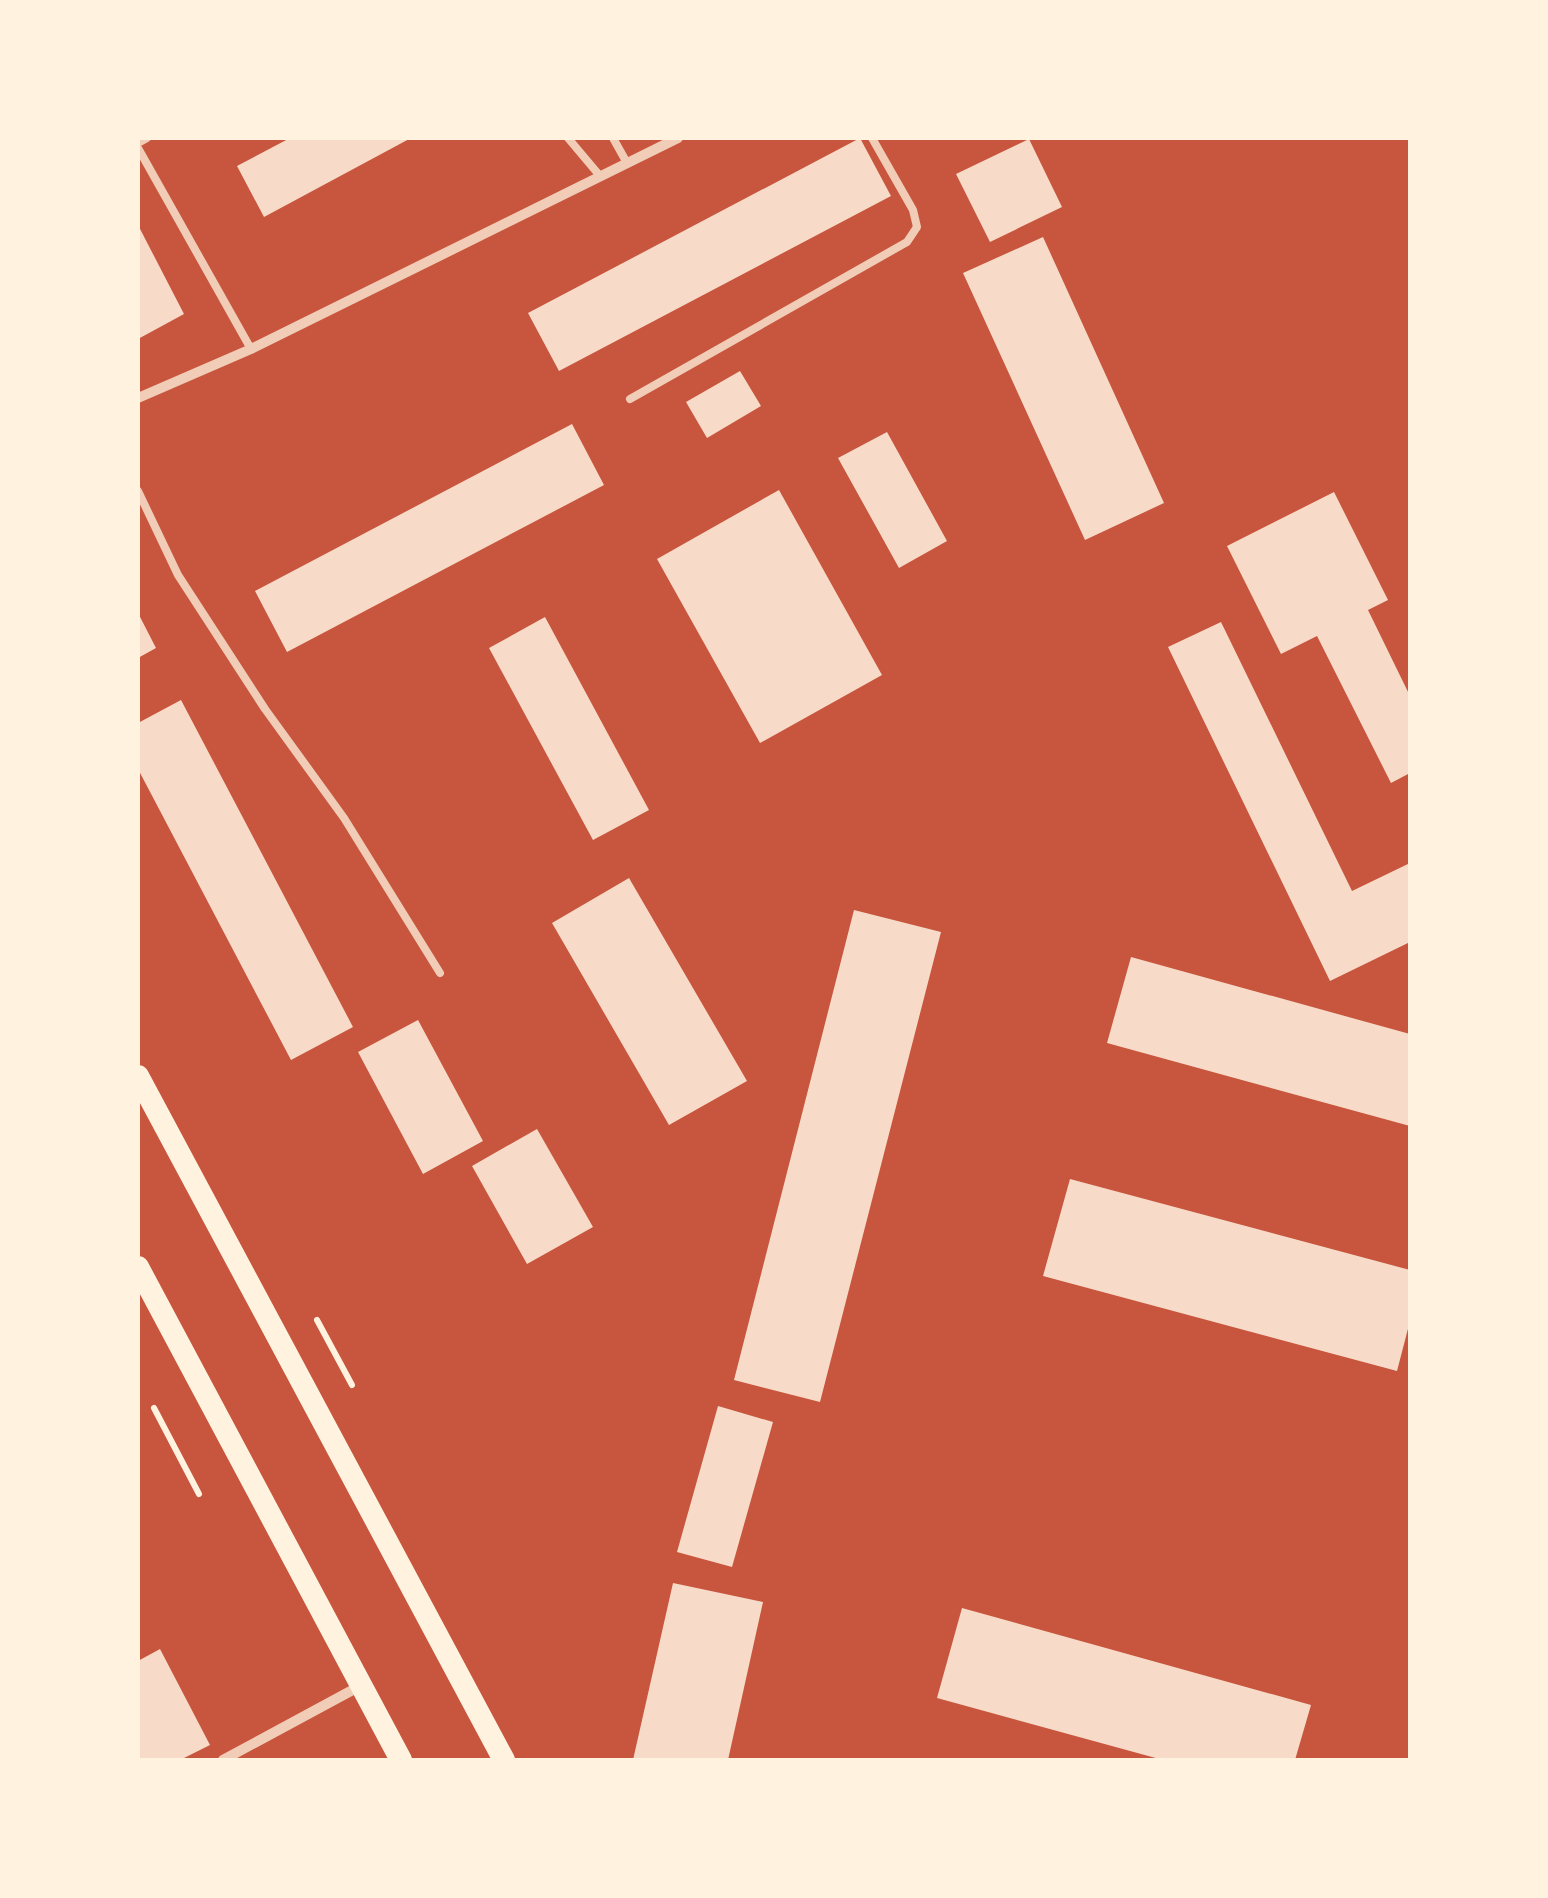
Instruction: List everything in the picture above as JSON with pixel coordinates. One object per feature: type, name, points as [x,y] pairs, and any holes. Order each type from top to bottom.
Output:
[{"type":"main road","points":[[138,1076],[504,1760]]},
{"type":"main road","points":[[138,1267],[401,1760]]},
{"type":"street","points":[[138,398],[251,348],[678,138]]},
{"type":"street","points":[[223,1760],[360,1686]]},
{"type":"lane","points":[[148,138],[138,146],[251,348]]},
{"type":"lane","points":[[568,138],[600,176]]},
{"type":"lane","points":[[613,138],[626,163]]},
{"type":"lane","points":[[630,400],[907,242],[917,227],[912,210],[872,138]]},
{"type":"lane","points":[[138,492],[178,575],[344,818],[440,973]]},
{"type":"path","points":[[317,1320],[352,1385]]},
{"type":"path","points":[[154,1408],[199,1494]]},
{"type":"building","points":[[290,138],[411,138],[264,217],[237,166]]},
{"type":"building","points":[[860,138],[891,196],[559,371],[528,313]]},
{"type":"building","points":[[1029,139],[1062,207],[990,242],[956,174]]},
{"type":"building","points":[[138,225],[184,314],[138,339]]},
{"type":"building","points":[[1043,237],[1164,503],[1085,540],[963,273]]},
{"type":"building","points":[[740,371],[761,406],[707,438],[686,402]]},
{"type":"building","points":[[572,424],[604,485],[287,652],[255,591]]},
{"type":"building","points":[[887,432],[947,541],[899,568],[838,458]]},
{"type":"building","points":[[779,490],[882,675],[760,743],[657,559]]},
{"type":"building","points":[[1334,492],[1388,600],[1368,610],[1410,696],[1410,773],[1391,783],[1317,636],[1281,654],[1227,546]]},
{"type":"building","points":[[138,613],[156,648],[138,658]]},
{"type":"building","points":[[545,617],[649,810],[593,840],[489,648]]},
{"type":"building","points":[[1221,622],[1352,891],[1410,863],[1410,942],[1330,981],[1168,647]]},
{"type":"building","points":[[181,700],[353,1027],[291,1060],[138,769],[138,723]]},
{"type":"building","points":[[629,878],[747,1081],[669,1125],[552,923]]},
{"type":"building","points":[[854,910],[941,932],[820,1402],[734,1380]]},
{"type":"building","points":[[1131,957],[1410,1034],[1410,1126],[1107,1043]]},
{"type":"building","points":[[418,1020],[483,1141],[423,1174],[358,1052]]},
{"type":"building","points":[[537,1129],[593,1227],[527,1264],[472,1166]]},
{"type":"building","points":[[1070,1179],[1410,1270],[1410,1321],[1397,1371],[1043,1276]]},
{"type":"building","points":[[718,1406],[773,1422],[732,1567],[677,1552]]},
{"type":"building","points":[[673,1583],[763,1602],[728,1760],[633,1760]]},
{"type":"building","points":[[962,1608],[1311,1705],[1295,1760],[1163,1760],[937,1698]]},
{"type":"building","points":[[160,1649],[210,1745],[180,1760],[138,1760],[138,1661]]}]
